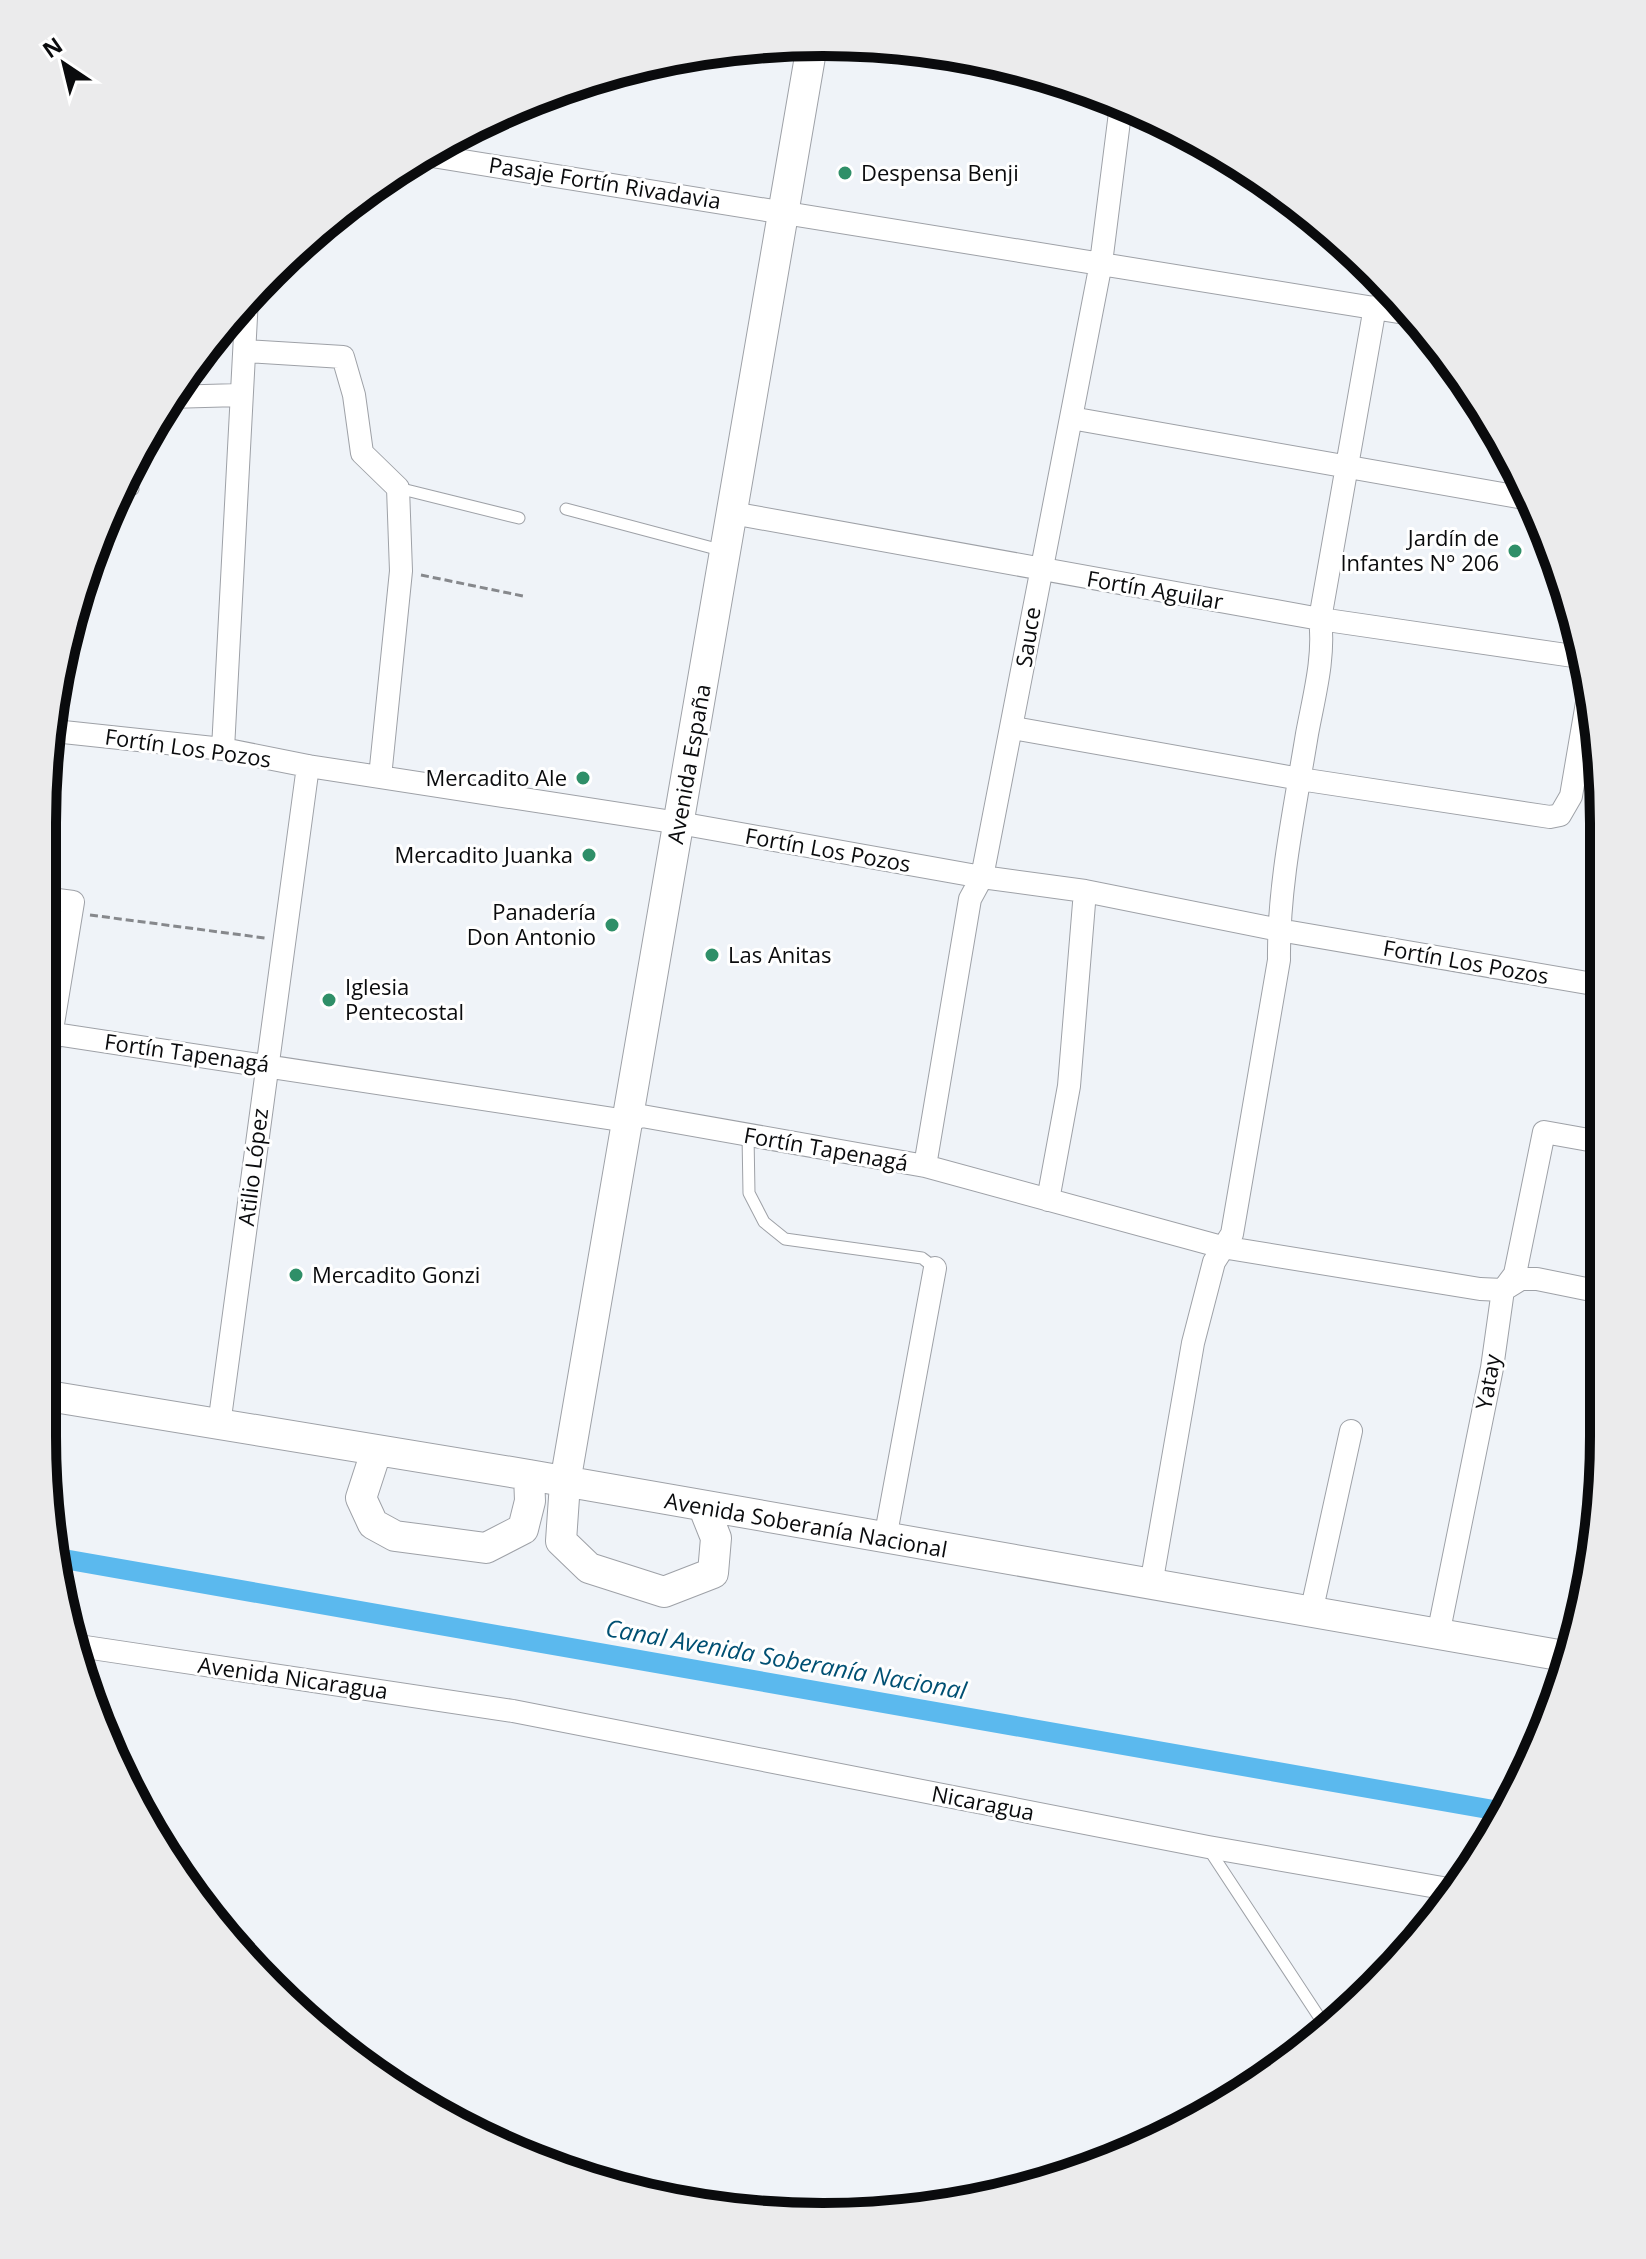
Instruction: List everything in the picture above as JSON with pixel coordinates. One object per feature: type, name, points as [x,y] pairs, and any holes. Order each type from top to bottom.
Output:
[{"type":"main road","name":"Avenida España","points":[[704,1508],[716,1538],[713,1573],[664,1592],[589,1568],[561,1541],[565,1483],[810,57]]},
{"type":"main road","name":"Avenida Soberanía Nacional","points":[[56,1397],[529,1475],[1558,1655]]},
{"type":"main road","points":[[376,1452],[361,1498],[373,1524],[395,1536],[486,1548],[502,1543],[523,1529],[530,1501],[529,1475]]},
{"type":"street","name":"Sauce","points":[[925,1166],[970,899],[982,877],[1013,728],[1040,569],[1101,263],[1120,115]]},
{"type":"street","name":"Pasaje Fortín Rivadavia","points":[[443,158],[1394,311]]},
{"type":"street","points":[[1151,1585],[1193,1343],[1214,1262],[1232,1234],[1279,960],[1279,930],[1323,643],[1320,619],[1375,307]]},
{"type":"street","points":[[223,749],[246,317]]},
{"type":"street","points":[[245,351],[343,357],[354,395],[362,453],[398,488],[401,571],[380,777]]},
{"type":"street","points":[[185,397],[240,395]]},
{"type":"street","points":[[1071,418],[1517,497]]},
{"type":"street","name":"Fortín Aguilar","points":[[732,513],[1320,619],[1571,656]]},
{"type":"street","points":[[1013,728],[1300,779],[1550,817],[1560,815],[1571,796],[1583,725]]},
{"type":"street","name":"Fortín Los Pozos","points":[[62,732],[223,749],[308,766],[679,823],[982,877],[1085,891],[1279,930],[1590,983]]},
{"type":"street","name":"Atilio López","points":[[219,1425],[308,766]]},
{"type":"street","points":[[1048,1200],[1069,1086],[1085,891]]},
{"type":"street","points":[[56,900],[73,902],[56,990]]},
{"type":"street","name":"Fortín Tapenagá","points":[[56,1034],[627,1121],[642,1116],[925,1166],[1222,1247],[1394,1277],[1503,1290],[1521,1279],[1537,1279],[1590,1290]]},
{"type":"street","name":"Yatay","points":[[1438,1635],[1492,1368],[1503,1290],[1515,1274],[1544,1132],[1590,1140]]},
{"type":"street","points":[[885,1539],[935,1268]]},
{"type":"street","points":[[1311,1613],[1351,1431]]},
{"type":"street","name":"Avenida Nicaragua","points":[[86,1647],[513,1711]]},
{"type":"street","name":"Nicaragua","points":[[513,1711],[1208,1847],[1443,1888]]},
{"type":"lane","points":[[398,488],[519,518]]},
{"type":"lane","points":[[566,509],[725,551]]},
{"type":"lane","points":[[748,1135],[749,1193],[764,1222],[785,1239],[922,1258],[935,1268]]},
{"type":"lane","points":[[1208,1847],[1321,2020]]},
{"type":"path","points":[[401,571],[523,596]]},
{"type":"path","points":[[72,913],[284,941]]},
{"type":"green space","points":[[56,907],[66,908],[56,974]]},
{"type":"waterway","name":"Canal Avenida Soberanía Nacional","points":[[67,1560],[1492,1810]]},
{"type":"place","name":"Despensa Benji","points":[[845,173]]},
{"type":"place","name":"Jardín de Infantes N° 206","points":[[1515,551]]},
{"type":"place","name":"Mercadito Ale","points":[[583,778]]},
{"type":"place","name":"Mercadito Juanka","points":[[589,855]]},
{"type":"place","name":"Panadería Don Antonio","points":[[612,925]]},
{"type":"place","name":"Las Anitas","points":[[712,955]]},
{"type":"place","name":"Iglesia Pentecostal","points":[[329,1000]]},
{"type":"place","name":"Mercadito Gonzi","points":[[296,1275]]}]
